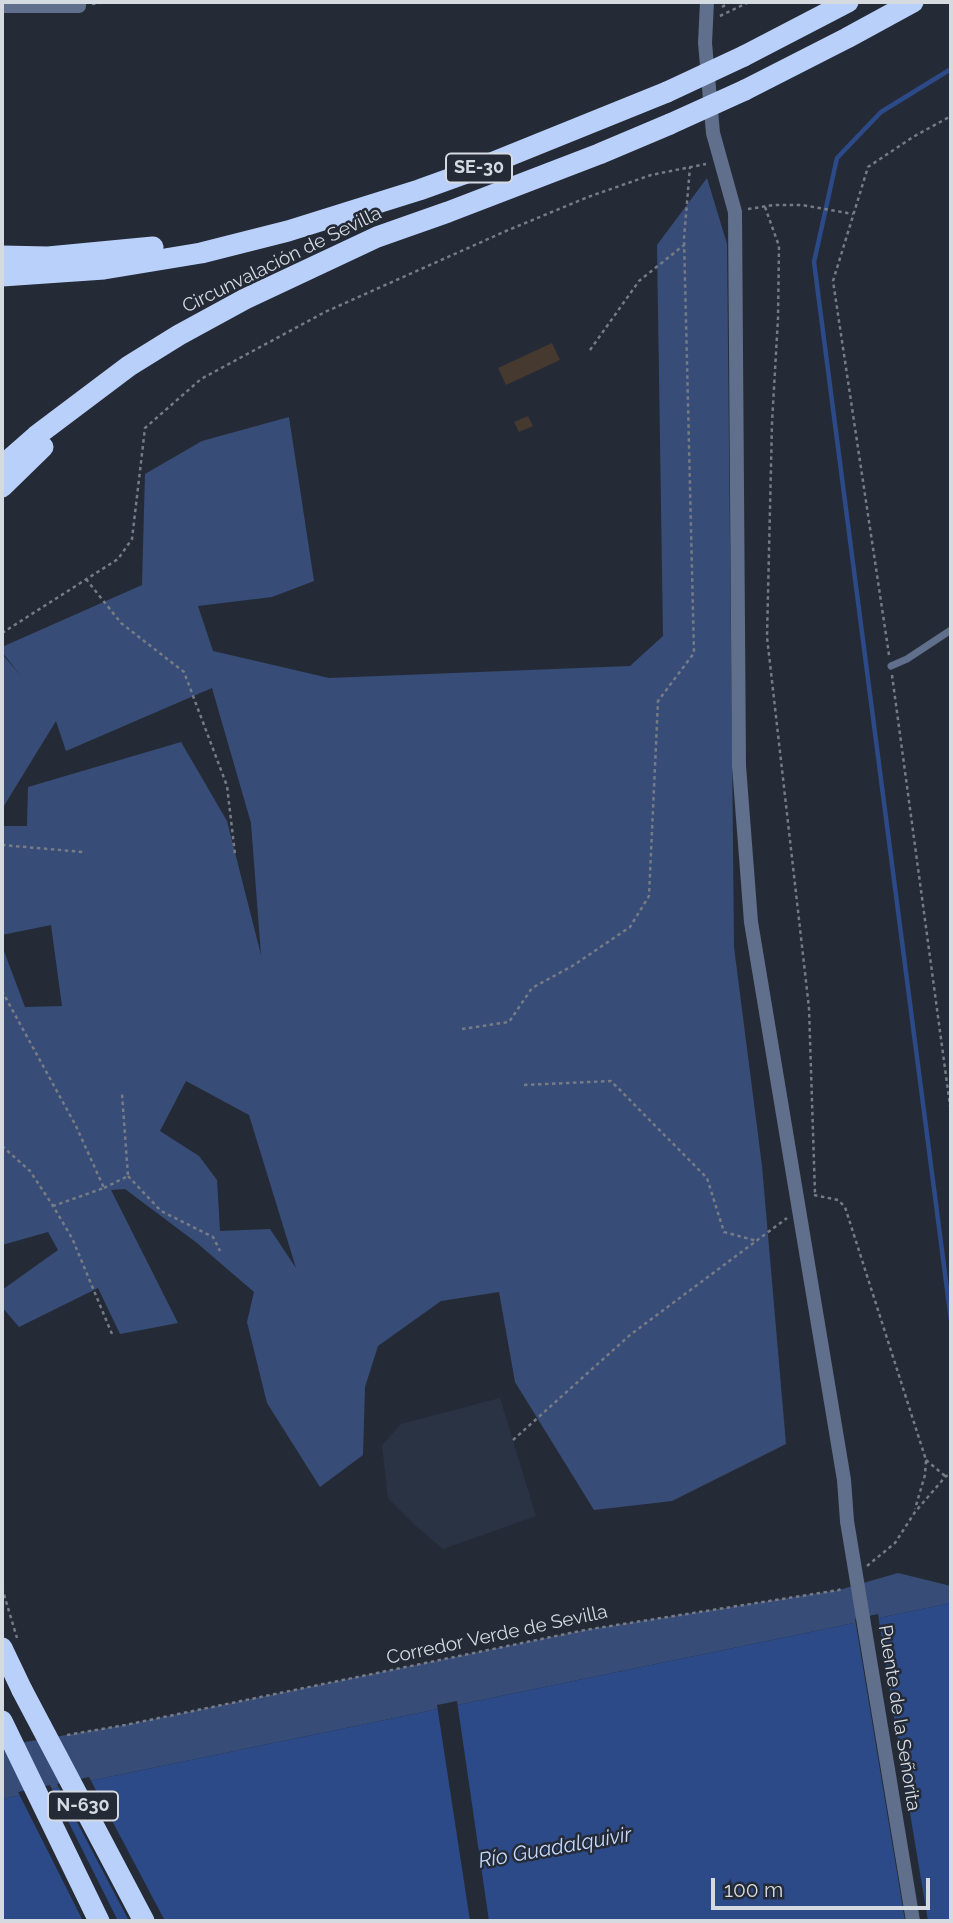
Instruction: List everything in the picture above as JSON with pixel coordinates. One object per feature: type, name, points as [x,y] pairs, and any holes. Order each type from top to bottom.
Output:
[{"type":"highway","name":"Circunvalación de Sevilla","points":[[2,276],[104,269],[201,253],[288,231],[419,190],[667,92],[848,2]]},
{"type":"highway","name":"Circunvalación de Sevilla","points":[[2,466],[74,406],[129,366],[245,299],[377,237],[599,154],[670,124],[745,90],[913,2]]},
{"type":"highway","points":[[2,256],[48,257],[105,253],[288,231]]},
{"type":"highway","points":[[2,450],[104,368],[188,316],[275,270],[314,254],[377,237]]},
{"type":"highway","points":[[2,487],[72,423],[245,299]]},
{"type":"highway","name":"N-630","points":[[2,1648],[144,1921]]},
{"type":"highway","name":"N-630","points":[[2,1721],[99,1921]]},
{"type":"street","points":[[2,6],[79,6],[79,2]]},
{"type":"street","name":"Puente de la Señorita","points":[[707,2],[705,43],[713,133],[739,211],[739,766],[751,922],[844,1480],[847,1521],[913,1921]]},
{"type":"lane","points":[[891,667],[951,630]]},
{"type":"path","points":[[675,2],[695,2]]},
{"type":"path","points":[[723,2],[723,5],[730,2]]},
{"type":"path","points":[[717,18],[749,2]]},
{"type":"path","points":[[739,211],[774,205],[802,205],[853,214],[868,167],[951,116]]},
{"type":"path","points":[[2,633],[118,559],[132,539],[145,428],[201,379],[325,312],[506,231],[588,197],[651,175],[721,161]]},
{"type":"path","points":[[462,1029],[509,1022],[532,988],[574,965],[630,927],[649,897],[658,701],[694,653],[684,245],[690,167]]},
{"type":"path","points":[[765,206],[779,246],[767,637],[809,1008],[815,1194]]},
{"type":"path","points":[[590,350],[639,281],[684,245]]},
{"type":"path","points":[[86,579],[121,622],[184,672],[227,786],[235,853]]},
{"type":"path","points":[[2,845],[83,852]]},
{"type":"path","points":[[2,991],[76,1126],[104,1188]]},
{"type":"path","points":[[524,1085],[611,1082],[707,1178],[724,1232],[757,1241]]},
{"type":"path","points":[[122,1094],[128,1176],[161,1211],[213,1237],[220,1251]]},
{"type":"path","points":[[2,1146],[30,1171],[72,1238],[112,1334]]},
{"type":"path","points":[[53,1206],[104,1188],[128,1176]]},
{"type":"path","points":[[513,1440],[630,1335],[757,1241],[798,1204],[815,1194],[838,1200],[845,1207],[926,1460],[925,1475],[915,1512]]},
{"type":"path","points":[[926,1460],[946,1476]]},
{"type":"path","points":[[867,1567],[895,1543],[915,1512],[946,1476],[951,1475]]},
{"type":"path","name":"Corredor Verde de Sevilla","points":[[56,1737],[586,1630],[839,1590],[848,1583]]},
{"type":"path","points":[[2,1588],[12,1624]]},
{"type":"path","points":[[2,1609],[7,1606]]},
{"type":"shaded area","points":[[707,178],[727,244],[734,947],[762,1166],[786,1444],[672,1501],[594,1510],[515,1382],[499,1292],[441,1301],[378,1346],[365,1387],[363,1455],[320,1487],[267,1403],[247,1322],[254,1292],[197,1243],[125,1189],[111,1190],[178,1323],[120,1334],[98,1288],[19,1327],[2,1307],[2,1290],[58,1250],[48,1232],[2,1245],[2,946],[25,1007],[62,1006],[51,925],[2,935],[2,826],[27,826],[28,787],[181,742],[227,821],[261,955],[251,823],[212,688],[66,751],[56,721],[2,809],[2,654],[21,676],[2,652],[2,647],[142,585],[145,474],[202,441],[289,417],[314,581],[272,597],[198,606],[213,651],[329,678],[630,666],[663,636],[657,245]],"holes":[[[186,1081],[249,1115],[296,1268],[270,1229],[220,1231],[217,1180],[199,1156],[160,1131]]]},
{"type":"shaded area","points":[[500,1398],[536,1516],[443,1549],[388,1498],[382,1445],[401,1424]]},
{"type":"shaded area","points":[[898,1573],[951,1586],[951,1603],[2,1799],[2,1746],[125,1725],[585,1630],[839,1590]]},
{"type":"water","name":"Río Guadalquivir","points":[[951,1603],[951,1921],[2,1921],[2,1799]]},
{"type":"pier","points":[[878,1614],[928,1921],[905,1921],[855,1619]]},
{"type":"pier","points":[[457,1701],[489,1921],[470,1921],[437,1705]]},
{"type":"pier","points":[[89,1777],[165,1921],[129,1921],[57,1784]]},
{"type":"pier","points":[[50,1785],[118,1921],[83,1921],[18,1792]]},
{"type":"building","points":[[552,343],[560,360],[506,385],[498,368]]},
{"type":"building","points":[[528,416],[533,426],[519,432],[514,422]]},
{"type":"waterway","points":[[951,69],[881,112],[837,158],[814,262],[951,1320]]}]
